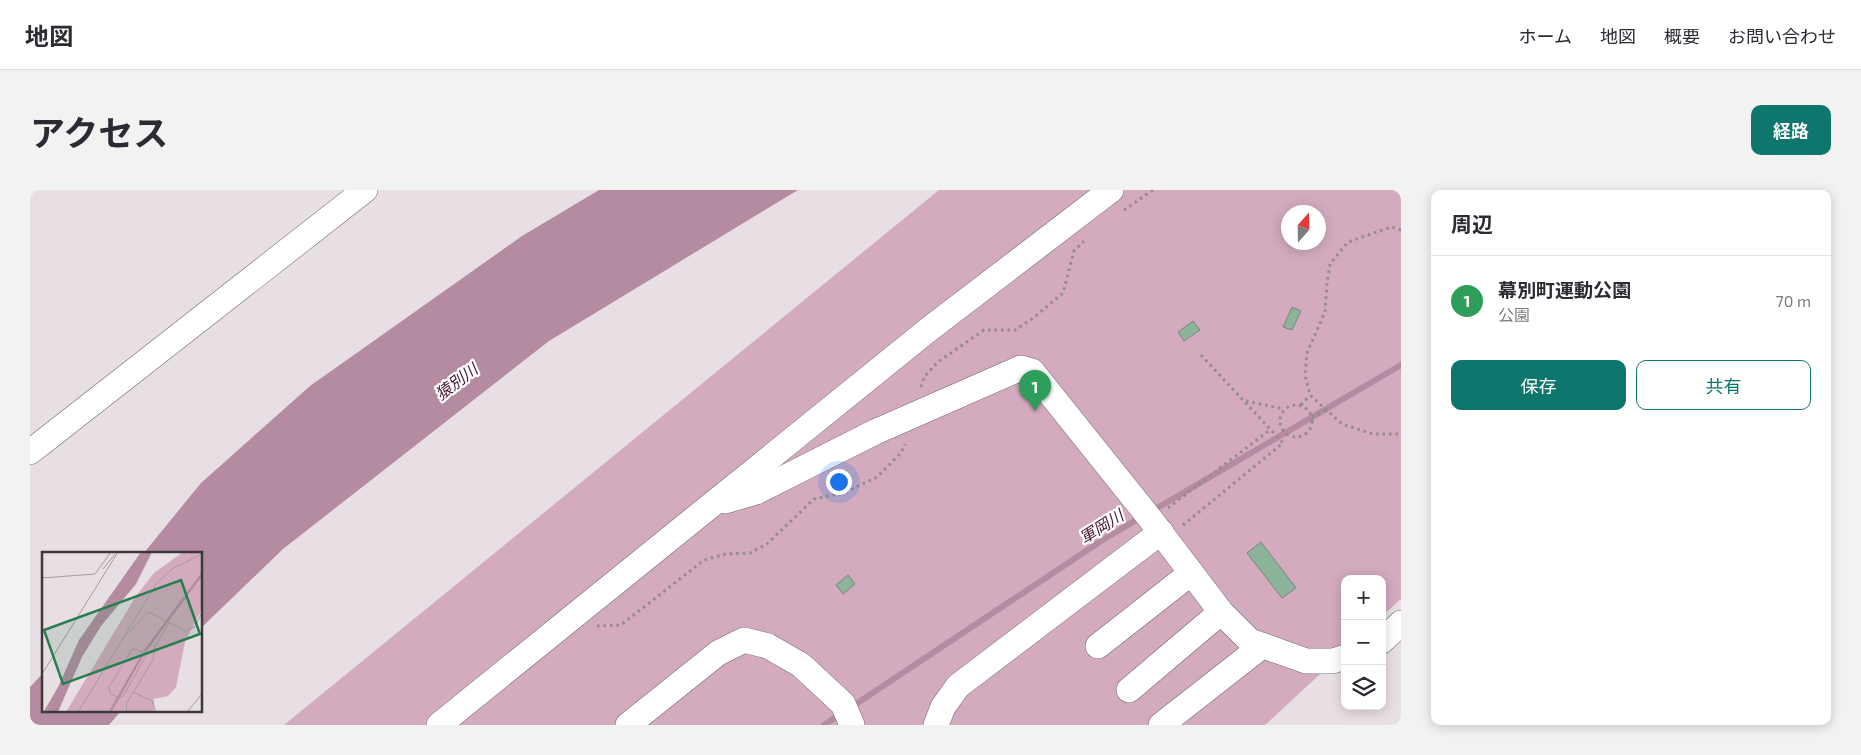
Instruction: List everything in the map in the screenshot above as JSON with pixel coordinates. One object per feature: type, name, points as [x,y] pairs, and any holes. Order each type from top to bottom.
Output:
[{"type":"street","points":[[30,452],[365,190]]},
{"type":"street","points":[[439,725],[928,330],[1111,190]]},
{"type":"street","points":[[712,506],[756,492],[875,432],[1021,368],[1032,372],[1160,530],[1221,612],[1250,641],[1306,661],[1333,661],[1341,658]]},
{"type":"street","points":[[936,725],[943,707],[958,686],[1160,530]]},
{"type":"street","points":[[1098,646],[1191,573]]},
{"type":"street","points":[[1129,690],[1221,612]]},
{"type":"street","points":[[1386,637],[1401,622]]},
{"type":"street","points":[[628,725],[718,653],[744,640],[768,646],[801,665],[843,704],[852,725]]},
{"type":"street","points":[[1161,725],[1262,646]]},
{"type":"path","points":[[1401,230],[1391,227],[1348,242],[1330,264],[1325,312],[1307,353],[1305,375],[1310,395],[1342,424],[1373,434],[1401,434]]},
{"type":"path","points":[[1160,530],[1283,443],[1246,401],[1201,355]]},
{"type":"path","points":[[1300,405],[1310,395]]},
{"type":"path","points":[[1246,401],[1284,409]]},
{"type":"path","points":[[1292,405],[1300,405],[1308,410],[1312,417],[1311,426],[1307,433],[1291,436],[1284,432],[1280,424],[1280,416],[1284,409],[1292,405]]},
{"type":"path","points":[[1312,417],[1327,410]]},
{"type":"path","points":[[1160,530],[1271,429]]},
{"type":"path","points":[[1278,436],[1284,432]]},
{"type":"shaded area","points":[[939,190],[1401,190],[1401,599],[1386,612],[1386,575],[1341,575],[1341,655],[1265,725],[284,725]]},
{"type":"water","name":"猿別川","points":[[599,190],[798,190],[549,341],[283,549],[202,627],[202,552],[145,552],[201,483],[310,386],[522,236]]},
{"type":"water","points":[[42,674],[42,712],[120,712],[109,725],[30,725],[30,687]]},
{"type":"building","points":[[1292,307],[1301,311],[1292,330],[1283,327]]},
{"type":"building","points":[[1193,321],[1200,330],[1184,341],[1178,332]]},
{"type":"building","points":[[1261,542],[1296,588],[1282,598],[1247,553]]},
{"type":"building","points":[[848,575],[855,584],[843,594],[836,585]]},
{"type":"waterway","name":"軍岡川","points":[[1152,511],[1401,365]]},
{"type":"waterway","name":"軍岡川","points":[[850,708],[1101,541],[1143,516]]},
{"type":"waterway","name":"軍岡川","points":[[824,725],[842,713]]},
{"type":"place","name":"幕別町運動公園","points":[[1035,411]]}]
